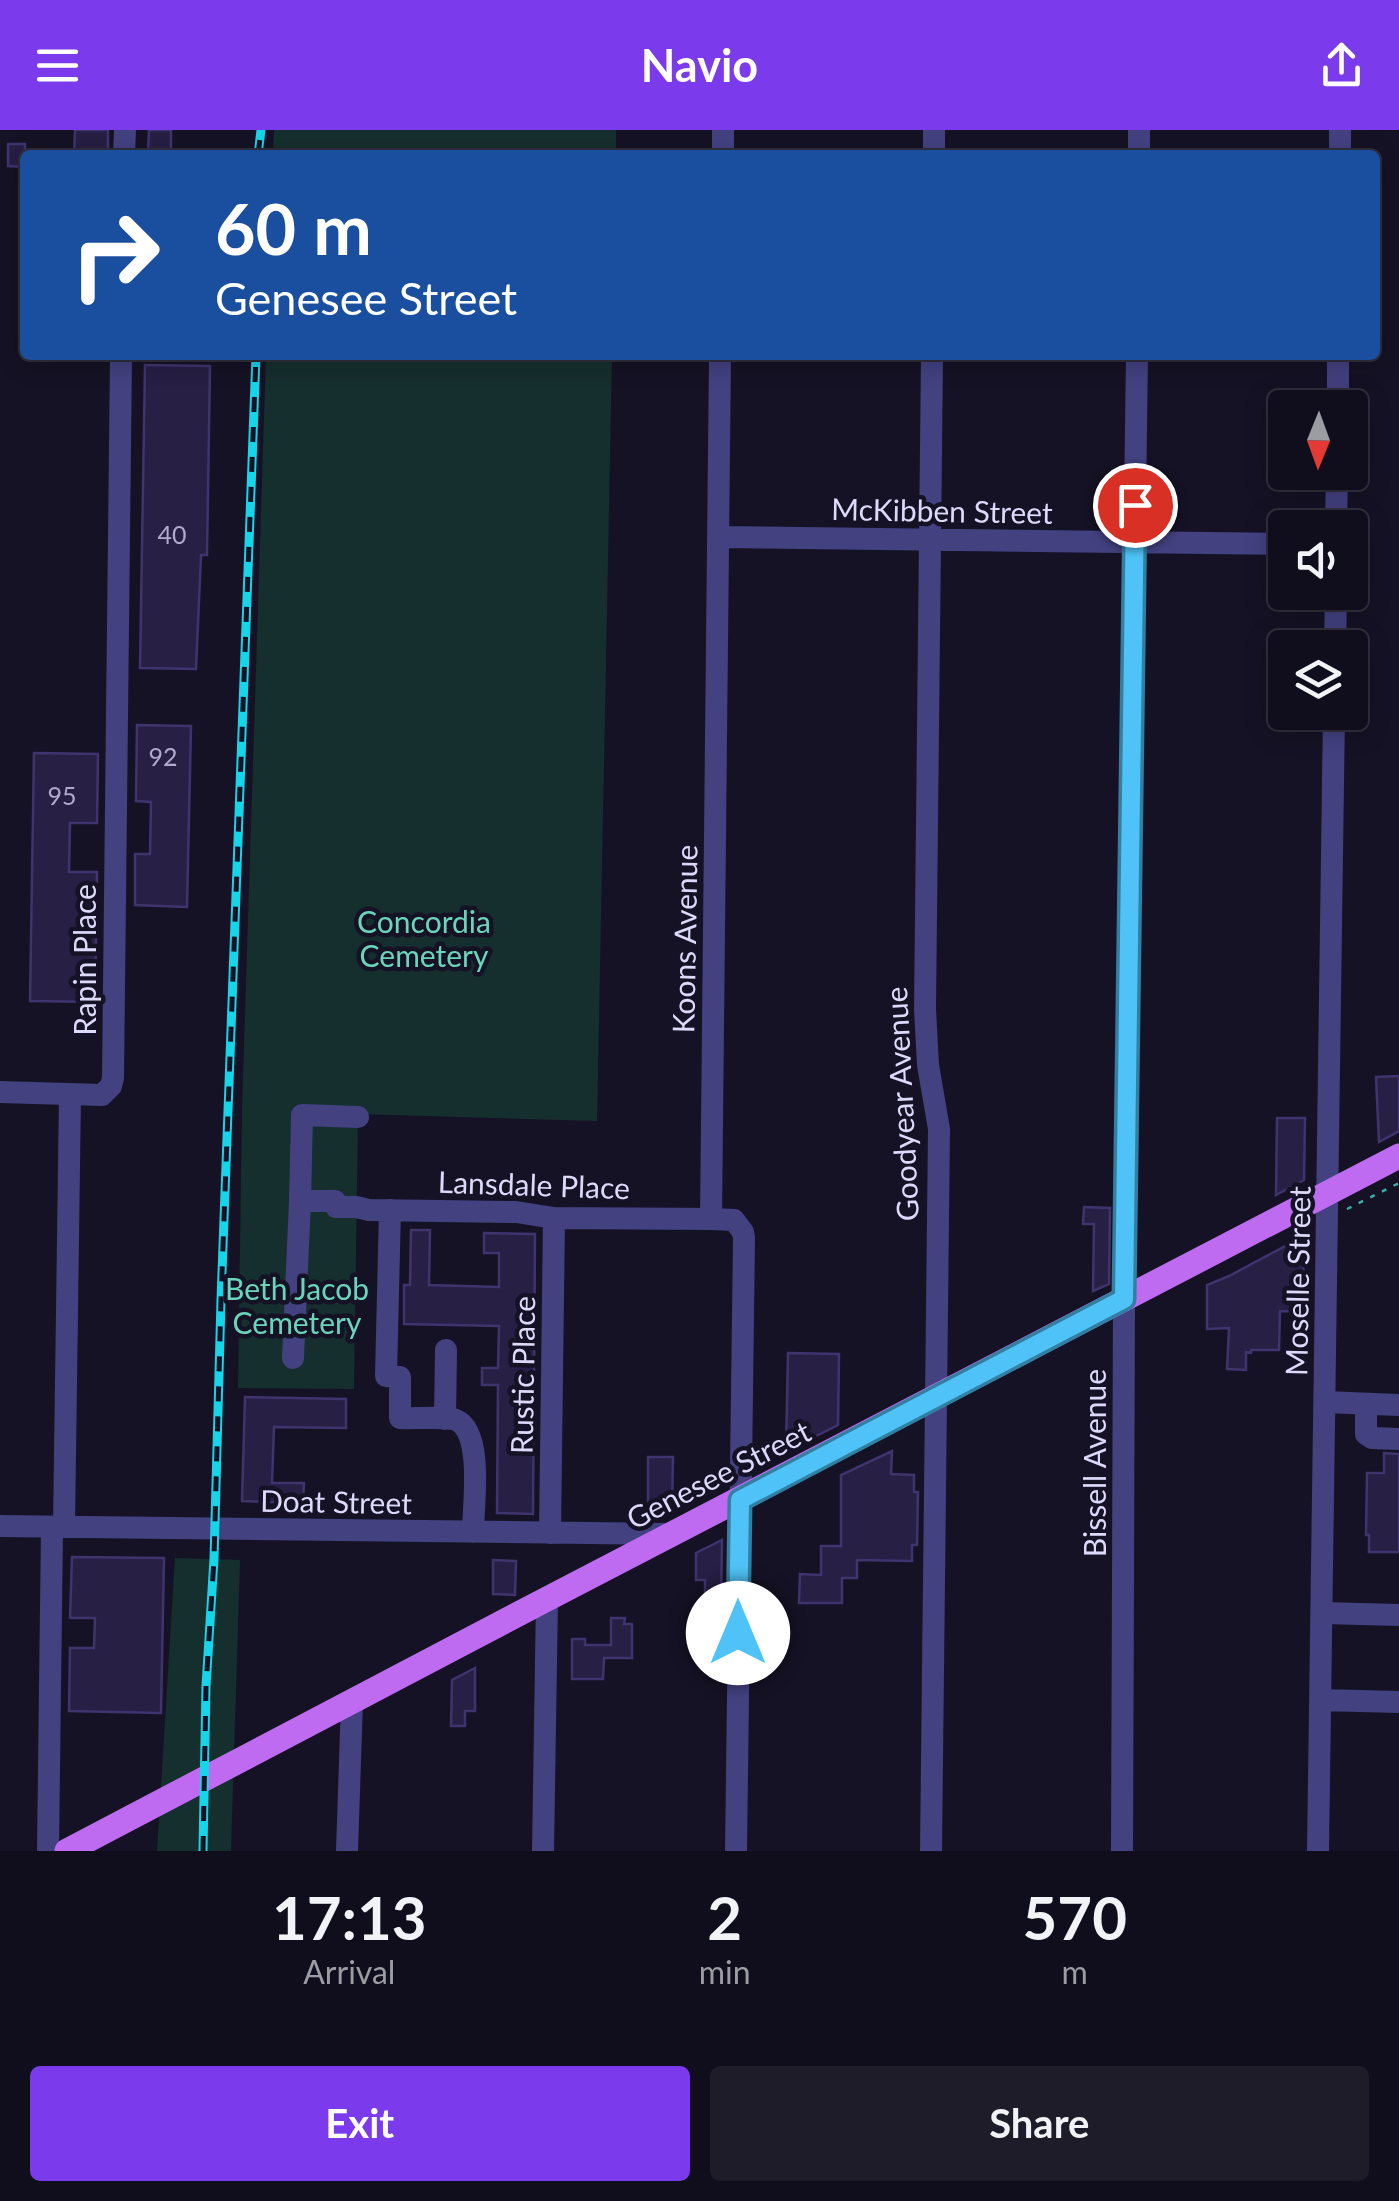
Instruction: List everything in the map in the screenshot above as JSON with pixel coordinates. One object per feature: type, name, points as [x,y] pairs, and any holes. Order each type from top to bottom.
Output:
[{"type":"main road","name":"Genesee Street","points":[[67,1851],[1124,1299],[1337,1202],[1399,1156]]},
{"type":"street","name":"Rapin Place","points":[[70,1095],[102,1096],[112,1086],[113,1078],[121,360]]},
{"type":"street","name":"Koons Avenue","points":[[711,1219],[720,360]]},
{"type":"street","name":"Goodyear Avenue","points":[[932,360],[924,1008],[928,1065],[939,1124],[932,1851]]},
{"type":"street","name":"Bissell Avenue","points":[[1122,1851],[1124,1299],[1137,360]]},
{"type":"street","points":[[1338,360],[1338,390]]},
{"type":"street","name":"McKibben Street","points":[[718,537],[1268,544]]},
{"type":"street","name":"Moselle Street","points":[[1318,1851],[1325,1402],[1337,1202],[1334,730]]},
{"type":"street","points":[[0,1092],[70,1095],[48,1851]]},
{"type":"street","points":[[293,1358],[302,1115],[358,1116]]},
{"type":"street","name":"Lansdale Place","points":[[300,1201],[335,1202],[336,1207],[516,1212],[554,1218],[711,1219]]},
{"type":"street","points":[[372,1209],[386,1376],[400,1377],[400,1418],[455,1420],[468,1430],[474,1448],[473,1532]]},
{"type":"street","name":"Rustic Place","points":[[550,1533],[554,1218]]},
{"type":"street","points":[[711,1219],[734,1220],[744,1238],[736,1851]]},
{"type":"street","points":[[445,1419],[446,1350]]},
{"type":"street","points":[[1325,1402],[1399,1405]]},
{"type":"street","points":[[1366,1404],[1366,1434],[1372,1438],[1399,1439]]},
{"type":"street","name":"Doat Street","points":[[0,1526],[671,1534]]},
{"type":"street","points":[[543,1851],[547,1599]]},
{"type":"street","points":[[1323,1614],[1399,1615]]},
{"type":"street","points":[[1321,1700],[1399,1702]]},
{"type":"street","points":[[348,1851],[352,1701]]},
{"type":"path","points":[[1337,1202],[1399,1182]]},
{"type":"green space","points":[[274,130],[616,130],[616,150],[273,150]]},
{"type":"green space","name":"Concordia Cemetery","points":[[266,360],[612,360],[597,1121],[358,1114],[354,1389],[238,1388],[242,1109]]},
{"type":"green space","points":[[175,1558],[240,1560],[231,1851],[157,1851]]},
{"type":"building","points":[[75,130],[108,130],[108,150],[74,150]]},
{"type":"building","points":[[149,130],[171,130],[171,150],[148,150]]},
{"type":"building","points":[[8,144],[25,144],[25,150],[20,150],[20,167],[8,166]]},
{"type":"building","points":[[145,365],[210,366],[207,555],[201,555],[196,669],[140,668]]},
{"type":"building","points":[[137,725],[191,726],[187,907],[135,905],[135,854],[150,854],[151,802],[136,801]]},
{"type":"building","points":[[34,753],[98,754],[97,823],[70,823],[69,872],[97,872],[95,1002],[30,1001]]},
{"type":"building","points":[[1399,1076],[1399,1131],[1379,1142],[1376,1077]]},
{"type":"building","points":[[1277,1118],[1305,1118],[1304,1180],[1276,1195]]},
{"type":"building","points":[[1084,1207],[1110,1208],[1109,1284],[1093,1291],[1094,1224],[1083,1224]]},
{"type":"building","points":[[411,1230],[430,1230],[429,1285],[499,1287],[499,1253],[484,1253],[484,1233],[535,1234],[533,1514],[497,1513],[498,1385],[482,1385],[482,1368],[498,1368],[499,1326],[404,1324],[404,1285],[410,1285]]},
{"type":"building","points":[[1304,1236],[1303,1312],[1280,1311],[1279,1350],[1251,1350],[1246,1352],[1246,1370],[1227,1369],[1229,1328],[1207,1329],[1207,1285]]},
{"type":"building","points":[[788,1353],[839,1354],[838,1425],[786,1451]]},
{"type":"building","points":[[245,1397],[346,1399],[346,1428],[274,1427],[272,1483],[304,1483],[303,1503],[242,1501]]},
{"type":"building","points":[[892,1451],[891,1474],[914,1475],[914,1492],[918,1492],[917,1545],[912,1545],[912,1561],[857,1560],[857,1578],[842,1578],[842,1603],[799,1603],[800,1574],[821,1575],[821,1546],[841,1546],[841,1475]]},
{"type":"building","points":[[1384,1453],[1399,1454],[1399,1552],[1369,1552],[1367,1473],[1384,1473]]},
{"type":"building","points":[[648,1457],[673,1457],[672,1508],[648,1508]]},
{"type":"building","points":[[722,1540],[721,1602],[705,1602],[705,1580],[696,1580],[696,1553]]},
{"type":"building","points":[[72,1557],[164,1558],[161,1713],[69,1711],[70,1648],[94,1648],[95,1618],[70,1618]]},
{"type":"building","points":[[493,1560],[516,1561],[515,1595],[493,1594]]},
{"type":"building","points":[[611,1618],[625,1618],[624,1624],[632,1624],[632,1658],[604,1658],[603,1679],[572,1679],[572,1639],[585,1639],[585,1645],[611,1645]]},
{"type":"building","points":[[475,1668],[475,1711],[465,1711],[465,1726],[451,1726],[452,1680]]},
{"type":"railway","points":[[259,150],[261,130]]},
{"type":"railway","points":[[203,1851],[256,360]]},
{"type":"route","points":[[738,1633],[740,1500],[1124,1299],[1135,505]]},
{"type":"park label","name":"Beth Jacob Cemetery","points":[[297,1305]]}]
